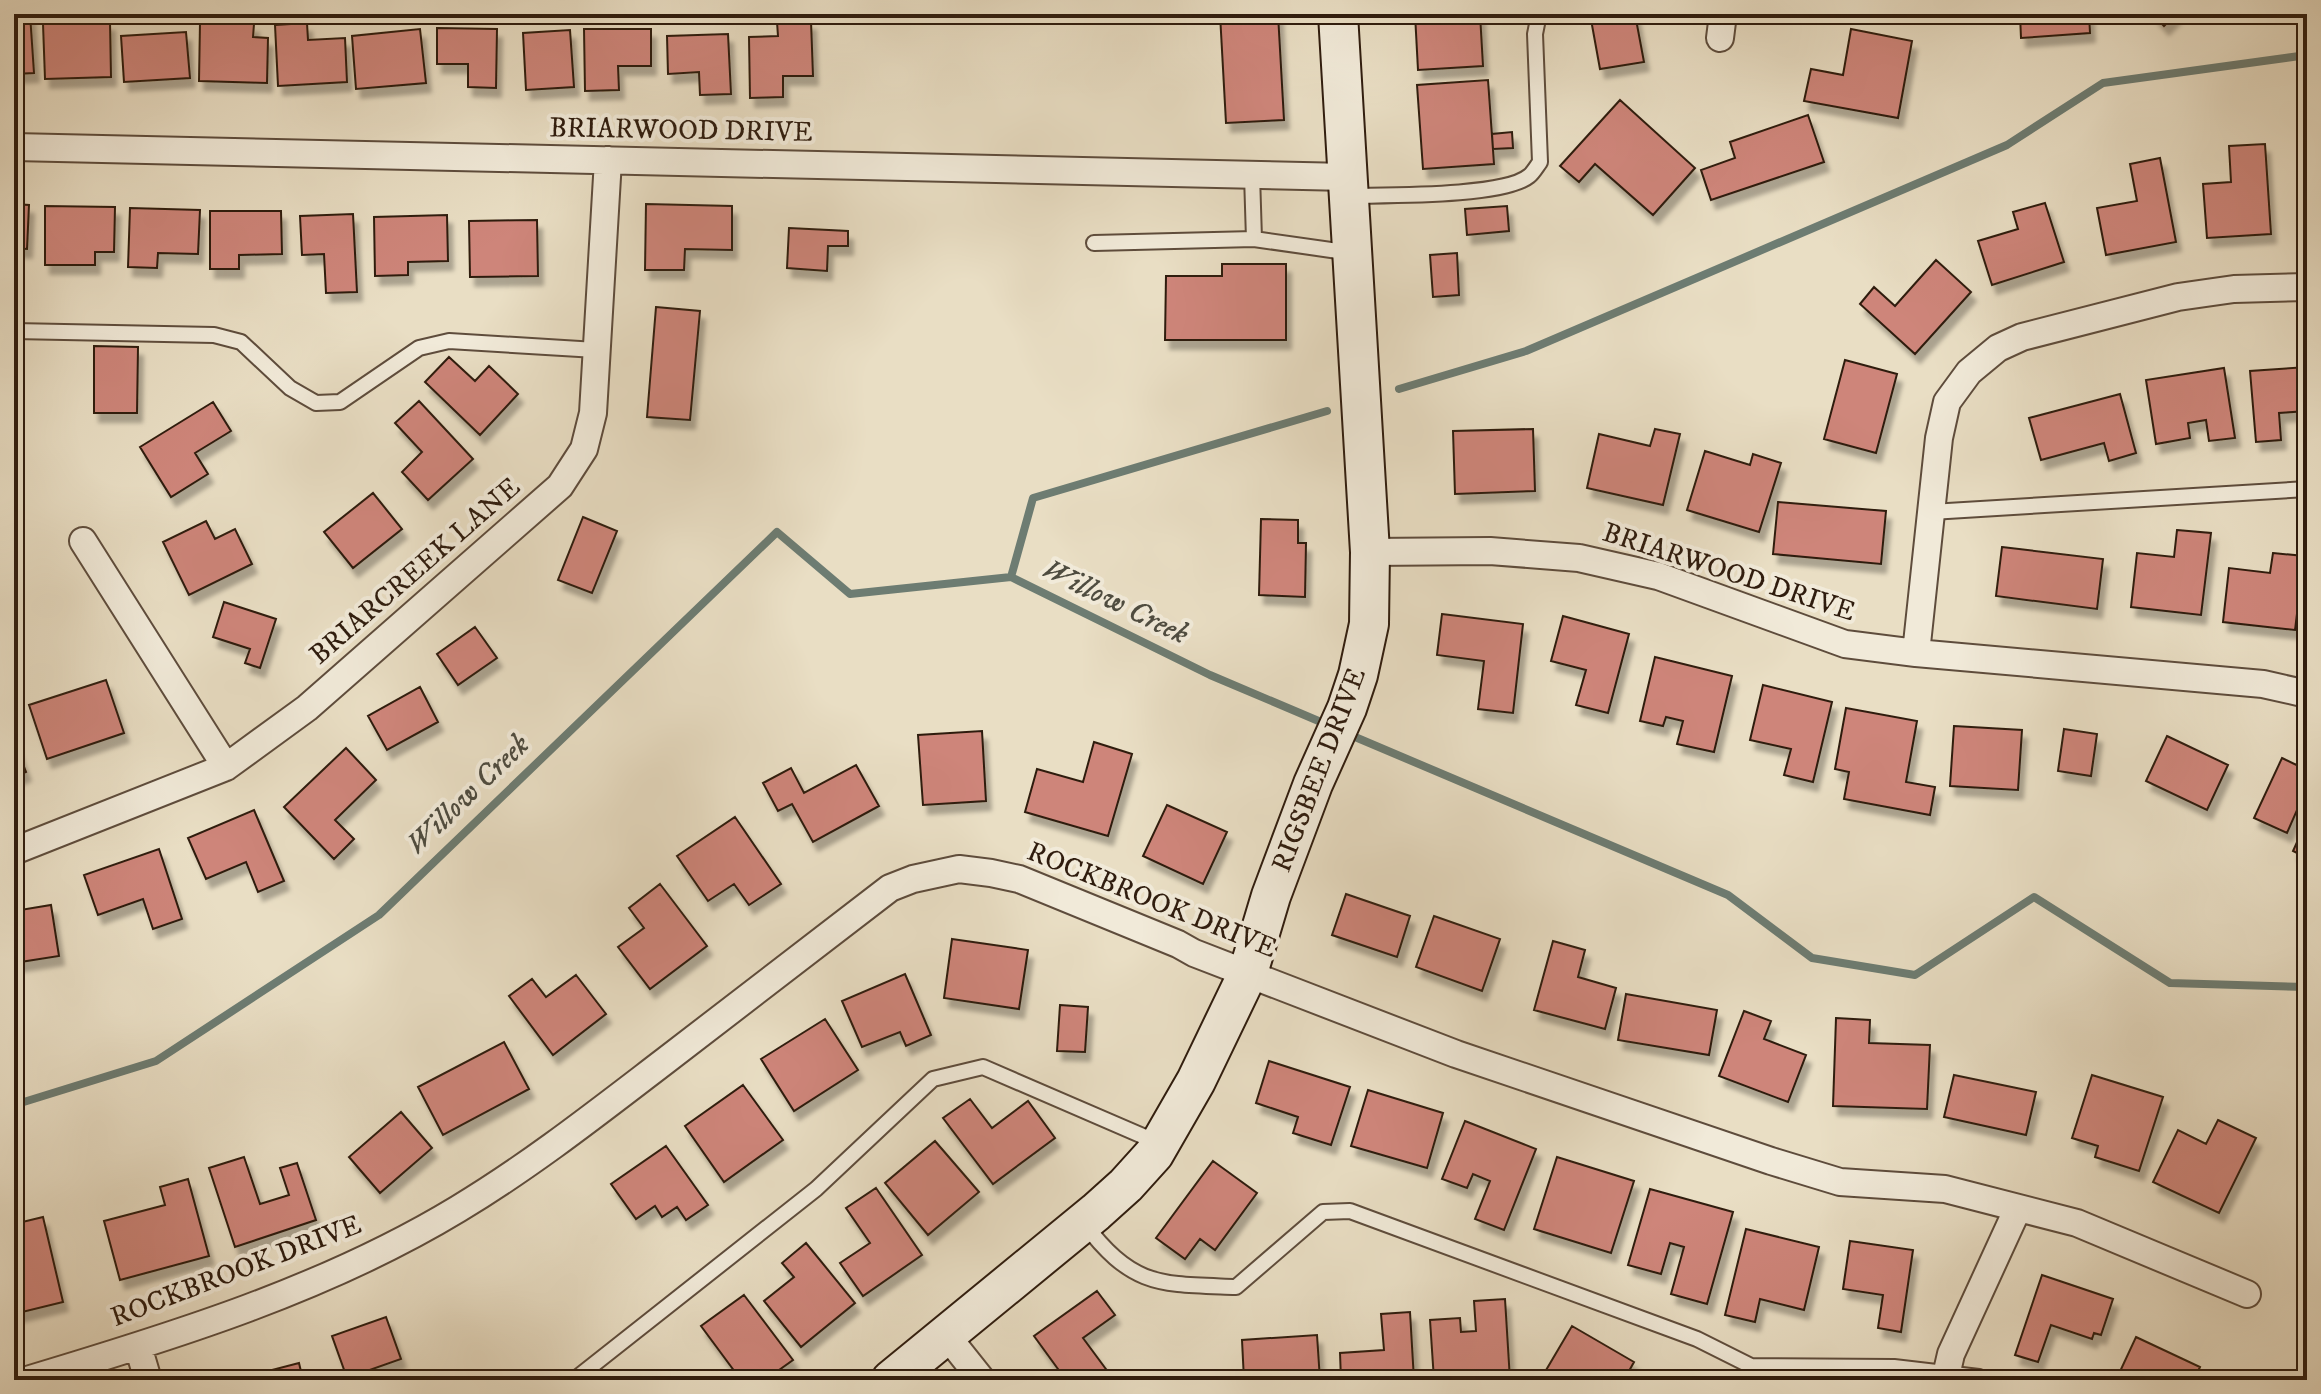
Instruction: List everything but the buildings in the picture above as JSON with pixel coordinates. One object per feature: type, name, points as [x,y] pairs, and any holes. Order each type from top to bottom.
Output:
[{"type":"street","name":"RIGSBEE DRIVE","points":[[891,1380],[1126,1185],[1160,1144],[1196,1081],[1248,973],[1271,896],[1313,784],[1347,708],[1369,624],[1370,552],[1338,14]]},
{"type":"street","name":"BRIARWOOD DRIVE","points":[[14,147],[1252,175],[1348,186]]},
{"type":"street","name":"BRIARCREEK LANE","points":[[14,851],[226,767],[307,708],[560,486],[584,449],[593,413],[608,160]]},
{"type":"street","points":[[1916,653],[1939,438],[1947,402],[1969,372],[1998,348],[2022,337],[2178,297],[2234,289],[2307,287]]},
{"type":"street","points":[[83,541],[226,767]]},
{"type":"street","name":"BRIARWOOD DRIVE","points":[[1370,552],[1490,551],[1579,558],[1658,576],[1845,644],[2263,684],[2307,694]]},
{"type":"street","name":"ROCKBROOK DRIVE","points":[[27,1380],[138,1346],[260,1303],[361,1261],[457,1210],[549,1150],[890,888],[913,879],[959,869],[1019,879],[1456,1054],[1826,1178],[1840,1182],[1945,1189],[2077,1223],[2247,1294]]},
{"type":"street","points":[[1946,1376],[1951,1354],[2018,1208]]},
{"type":"street","points":[[947,1336],[982,1380]]},
{"type":"street","points":[[138,1346],[148,1380]]},
{"type":"lane","points":[[1348,186],[1461,193],[1517,183],[1529,176],[1540,162],[1535,34],[1539,14]]},
{"type":"lane","points":[[1252,175],[1254,239]]},
{"type":"lane","points":[[1094,243],[1254,239],[1352,253]]},
{"type":"lane","points":[[14,331],[214,335],[241,342],[290,388],[316,403],[340,402],[419,348],[449,341],[596,350]]},
{"type":"lane","points":[[1931,512],[2307,489]]},
{"type":"lane","points":[[574,1380],[816,1189],[933,1079],[983,1067],[1160,1144]]},
{"type":"lane","points":[[1083,1222],[1103,1248],[1129,1270],[1168,1284],[1236,1287],[1323,1212],[1350,1211],[1697,1339],[1751,1373],[1894,1367],[1986,1380]]},
{"type":"waterway","points":[[1399,389],[1526,351],[2007,145],[2103,83],[2307,55]]},
{"type":"waterway","points":[[1011,577],[1033,498],[1327,411]]},
{"type":"waterway","name":"Willow Creek","points":[[14,1105],[156,1061],[379,915],[777,532],[850,594],[1011,577],[1210,675],[1328,725]]},
{"type":"waterway","name":"Willow Creek","points":[[1348,734],[1728,895],[1812,958],[1915,975],[2034,897],[2170,983],[2307,987]]}]
